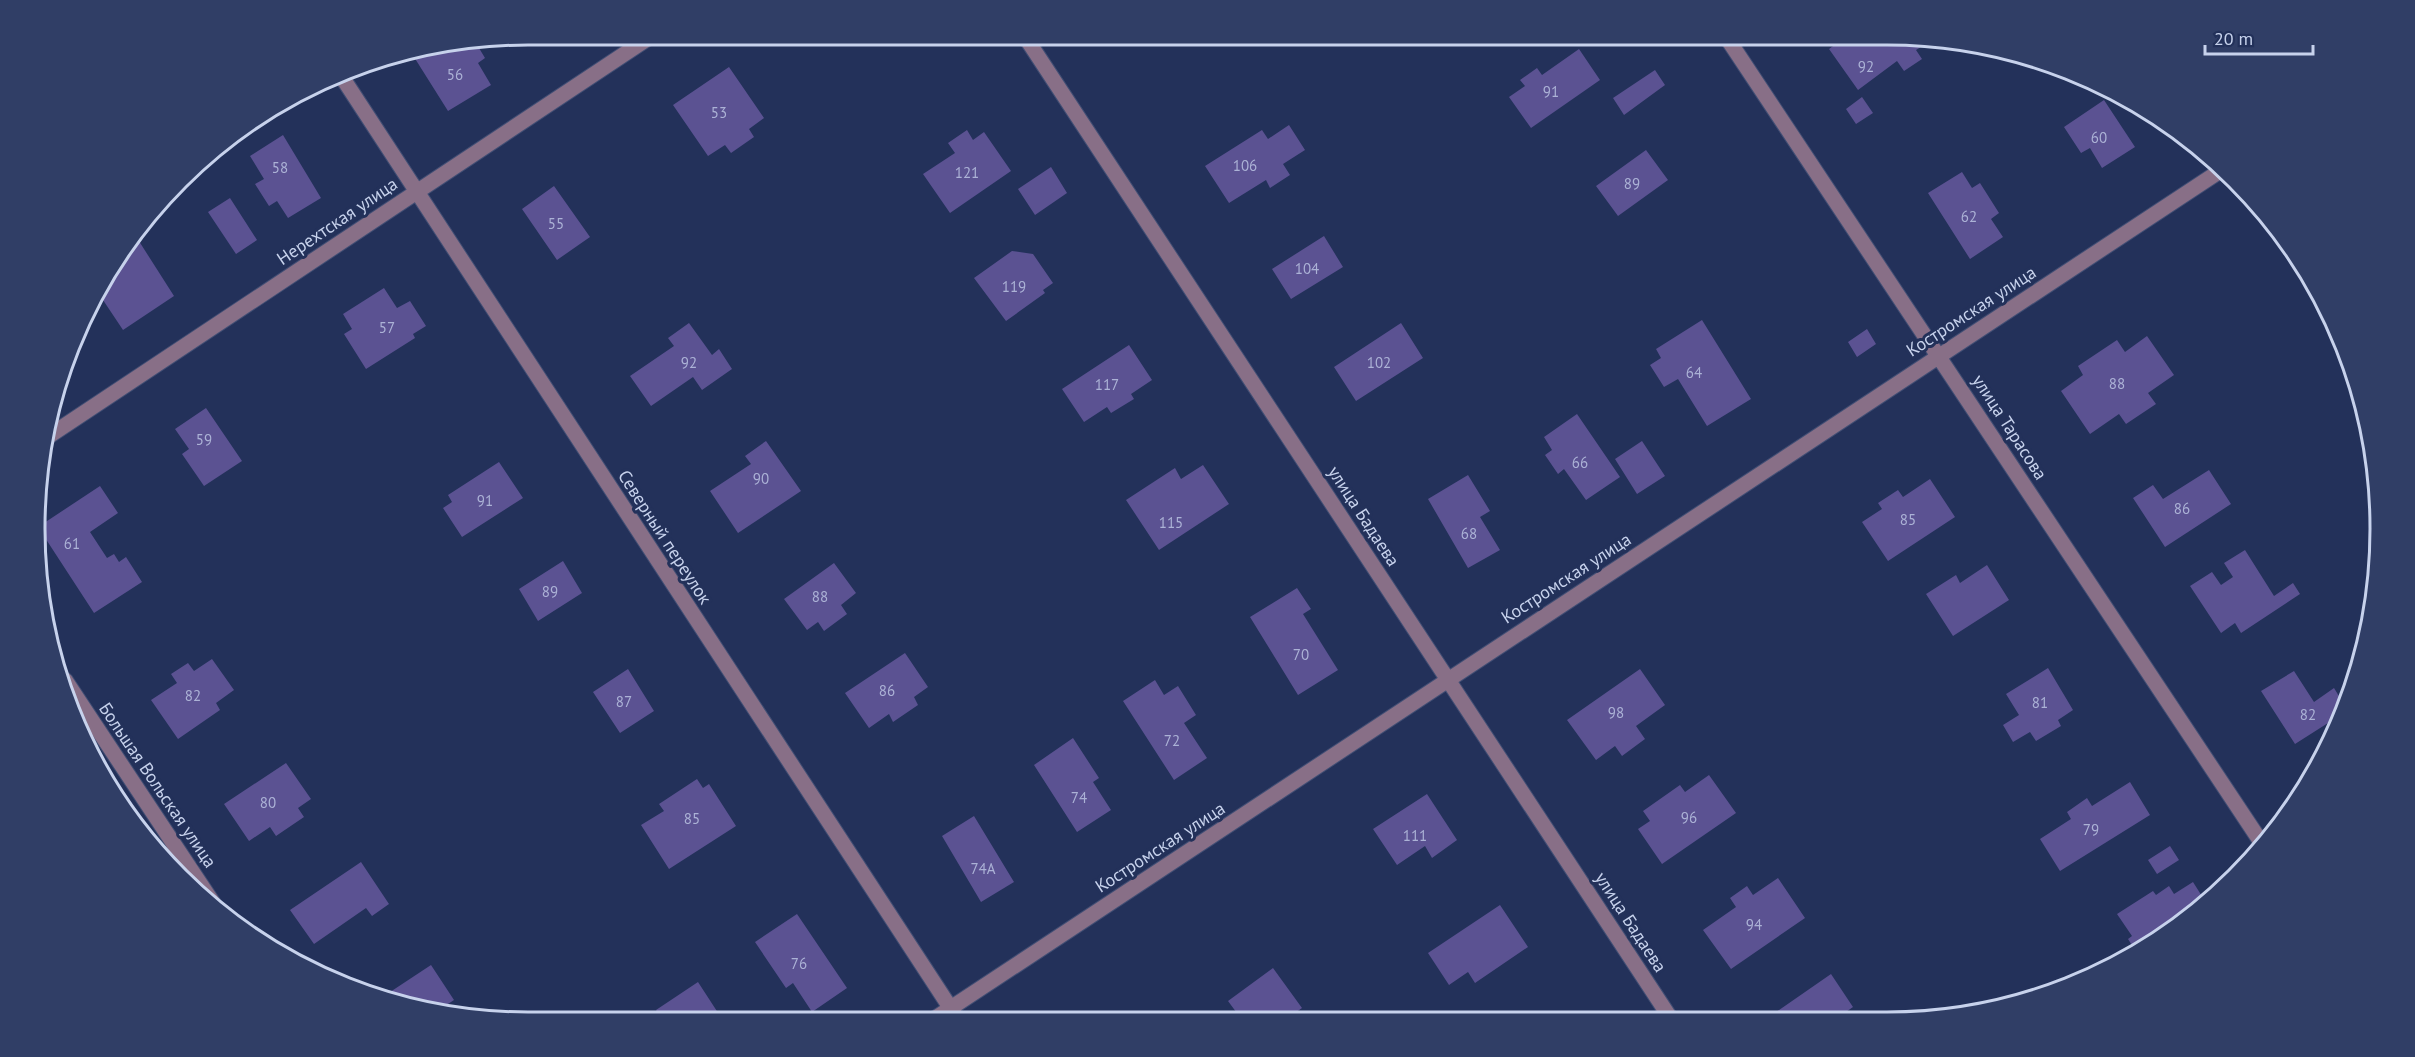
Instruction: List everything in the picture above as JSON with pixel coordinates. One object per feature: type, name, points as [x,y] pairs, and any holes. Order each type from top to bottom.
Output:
[{"type":"street","name":"Нерехтская улица","points":[[54,432],[636,45]]},
{"type":"street","name":"улица Бадаева","points":[[1031,45],[1666,1012]]},
{"type":"street","name":"улица Тарасова","points":[[1732,45],[2258,837]]},
{"type":"street","name":"Северный переулок","points":[[345,81],[952,1012]]},
{"type":"street","name":"Костромская улица","points":[[958,1012],[1448,679],[2214,174]]},
{"type":"street","name":"Большая Вольская улица","points":[[75,695],[198,881]]},
{"type":"building","points":[[1834,45],[1922,46],[1916,50],[1922,59],[1904,71],[1897,61],[1858,90],[1829,49]]},
{"type":"building","points":[[479,48],[485,58],[478,63],[491,85],[448,111],[415,58]]},
{"type":"building","points":[[1579,49],[1600,80],[1531,128],[1509,97],[1525,86],[1520,80],[1537,68],[1542,75]]},
{"type":"building","points":[[729,67],[764,118],[749,129],[754,137],[731,153],[725,145],[708,156],[673,105]]},
{"type":"building","points":[[1655,70],[1665,85],[1624,115],[1613,98]]},
{"type":"building","points":[[1862,97],[1873,113],[1856,124],[1846,109]]},
{"type":"building","points":[[2104,100],[2135,147],[2102,168],[2090,148],[2081,153],[2064,127]]},
{"type":"building","points":[[1289,125],[1305,150],[1283,164],[1290,175],[1270,188],[1266,180],[1229,203],[1205,166],[1262,130],[1268,139]]},
{"type":"building","points":[[967,130],[973,140],[984,132],[1011,171],[950,213],[923,174],[955,153],[948,143]]},
{"type":"building","points":[[283,135],[321,198],[288,218],[277,201],[269,206],[255,184],[264,179],[250,156]]},
{"type":"building","points":[[1646,150],[1668,180],[1618,216],[1596,186]]},
{"type":"building","points":[[1051,167],[1067,193],[1035,215],[1018,189]]},
{"type":"building","points":[[1962,172],[1972,188],[1980,183],[1999,213],[1991,219],[2003,237],[1970,259],[1928,193]]},
{"type":"building","points":[[554,186],[590,237],[557,260],[522,209]]},
{"type":"building","points":[[230,198],[257,240],[236,254],[208,212]]},
{"type":"building","points":[[1324,236],[1343,267],[1291,299],[1272,269]]},
{"type":"building","points":[[139,242],[174,296],[123,330],[103,300]]},
{"type":"building","points":[[1012,251],[1033,254],[1053,283],[1043,290],[1045,293],[1006,321],[974,278]]},
{"type":"building","points":[[384,288],[397,308],[410,301],[426,326],[413,334],[415,338],[366,369],[344,334],[352,329],[343,314]]},
{"type":"building","points":[[1702,320],[1751,399],[1707,426],[1678,379],[1664,387],[1650,365],[1661,358],[1656,349]]},
{"type":"building","points":[[689,323],[712,355],[719,349],[732,369],[702,390],[693,377],[651,406],[630,376],[674,346],[668,338]]},
{"type":"building","points":[[1401,323],[1423,358],[1356,401],[1334,367]]},
{"type":"building","points":[[1867,329],[1876,344],[1857,357],[1848,342]]},
{"type":"building","points":[[2147,336],[2174,375],[2148,393],[2156,404],[2126,424],[2119,414],[2090,434],[2061,391],[2083,375],[2078,366],[2117,340],[2125,352]]},
{"type":"building","points":[[1129,345],[1152,380],[1131,394],[1134,399],[1111,413],[1107,407],[1084,422],[1062,389]]},
{"type":"building","points":[[206,408],[242,461],[204,486],[182,454],[189,449],[175,429]]},
{"type":"building","points":[[1577,414],[1620,477],[1586,500],[1564,469],[1558,474],[1545,455],[1552,450],[1544,437]]},
{"type":"building","points":[[766,441],[801,491],[738,533],[710,491],[751,464],[745,456]]},
{"type":"building","points":[[1642,441],[1665,476],[1637,494],[1615,459]]},
{"type":"building","points":[[499,462],[523,498],[462,537],[443,508],[452,502],[448,495]]},
{"type":"building","points":[[1203,465],[1229,504],[1159,550],[1126,500],[1175,468],[1181,479]]},
{"type":"building","points":[[2209,470],[2231,504],[2165,547],[2133,498],[2153,485],[2163,499]]},
{"type":"building","points":[[1468,475],[1490,511],[1480,517],[1500,550],[1468,568],[1428,499]]},
{"type":"building","points":[[1930,479],[1955,517],[1888,561],[1862,522],[1882,509],[1878,503],[1898,490],[1903,497]]},
{"type":"building","points":[[100,486],[118,513],[90,532],[107,558],[114,554],[119,562],[126,557],[142,582],[94,613],[45,538],[45,522]]},
{"type":"building","points":[[2245,550],[2274,596],[2293,583],[2300,594],[2241,633],[2235,623],[2221,633],[2190,586],[2212,572],[2221,585],[2233,577],[2224,563]]},
{"type":"building","points":[[563,561],[582,593],[538,621],[519,589]]},
{"type":"building","points":[[834,563],[856,593],[841,605],[847,614],[824,631],[818,622],[807,630],[784,599]]},
{"type":"building","points":[[1987,565],[2009,600],[1953,636],[1926,594],[1956,575],[1960,583]]},
{"type":"building","points":[[1297,588],[1311,609],[1303,614],[1338,670],[1298,695],[1250,617]]},
{"type":"building","points":[[905,653],[928,687],[914,697],[918,705],[893,722],[889,714],[869,728],[845,693]]},
{"type":"building","points":[[212,659],[234,690],[216,703],[220,710],[178,739],[151,700],[177,683],[171,674],[188,663],[194,671]]},
{"type":"building","points":[[2048,668],[2073,710],[2058,720],[2061,726],[2036,741],[2030,732],[2013,742],[2003,725],[2019,715],[2006,694]]},
{"type":"building","points":[[628,669],[654,711],[620,733],[593,692]]},
{"type":"building","points":[[1640,669],[1665,705],[1636,726],[1645,739],[1622,756],[1615,746],[1596,760],[1567,720]]},
{"type":"building","points":[[2294,671],[2314,702],[2334,688],[2339,697],[2328,724],[2295,744],[2261,691]]},
{"type":"building","points":[[1155,680],[1164,695],[1178,686],[1196,715],[1184,723],[1207,758],[1174,780],[1123,701]]},
{"type":"building","points":[[1073,738],[1099,778],[1093,782],[1111,810],[1077,832],[1034,765]]},
{"type":"building","points":[[286,763],[311,799],[298,808],[304,817],[276,836],[270,827],[249,841],[224,804]]},
{"type":"building","points":[[1709,775],[1736,813],[1662,864],[1638,829],[1650,821],[1643,811],[1680,785],[1685,792]]},
{"type":"building","points":[[697,779],[703,788],[709,784],[736,826],[669,869],[641,825],[664,811],[659,804]]},
{"type":"building","points":[[2130,782],[2150,815],[2060,871],[2040,839],[2071,819],[2067,812],[2087,798],[2092,806]]},
{"type":"building","points":[[1427,794],[1457,840],[1432,858],[1425,846],[1397,865],[1373,829]]},
{"type":"building","points":[[974,816],[1014,882],[981,902],[942,836]]},
{"type":"building","points":[[2170,846],[2179,860],[2157,874],[2148,860]]},
{"type":"building","points":[[361,862],[389,904],[372,916],[366,908],[314,944],[290,910]]},
{"type":"building","points":[[1778,878],[1805,918],[1731,969],[1703,930],[1736,907],[1730,898],[1747,886],[1753,895]]},
{"type":"building","points":[[2193,882],[2201,895],[2155,931],[2132,945],[2128,939],[2132,936],[2117,914],[2153,891],[2156,895],[2169,886],[2174,894]]},
{"type":"building","points":[[1500,905],[1528,947],[1475,983],[1468,972],[1449,985],[1428,953]]},
{"type":"building","points":[[797,914],[847,988],[812,1012],[793,983],[786,988],[755,942]]},
{"type":"building","points":[[431,965],[454,1000],[446,1005],[390,992]]},
{"type":"building","points":[[1273,968],[1302,1008],[1296,1012],[1236,1012],[1228,1001]]},
{"type":"building","points":[[1831,974],[1853,1007],[1846,1012],[1776,1012]]},
{"type":"building","points":[[698,982],[718,1012],[657,1012],[656,1010]]}]
